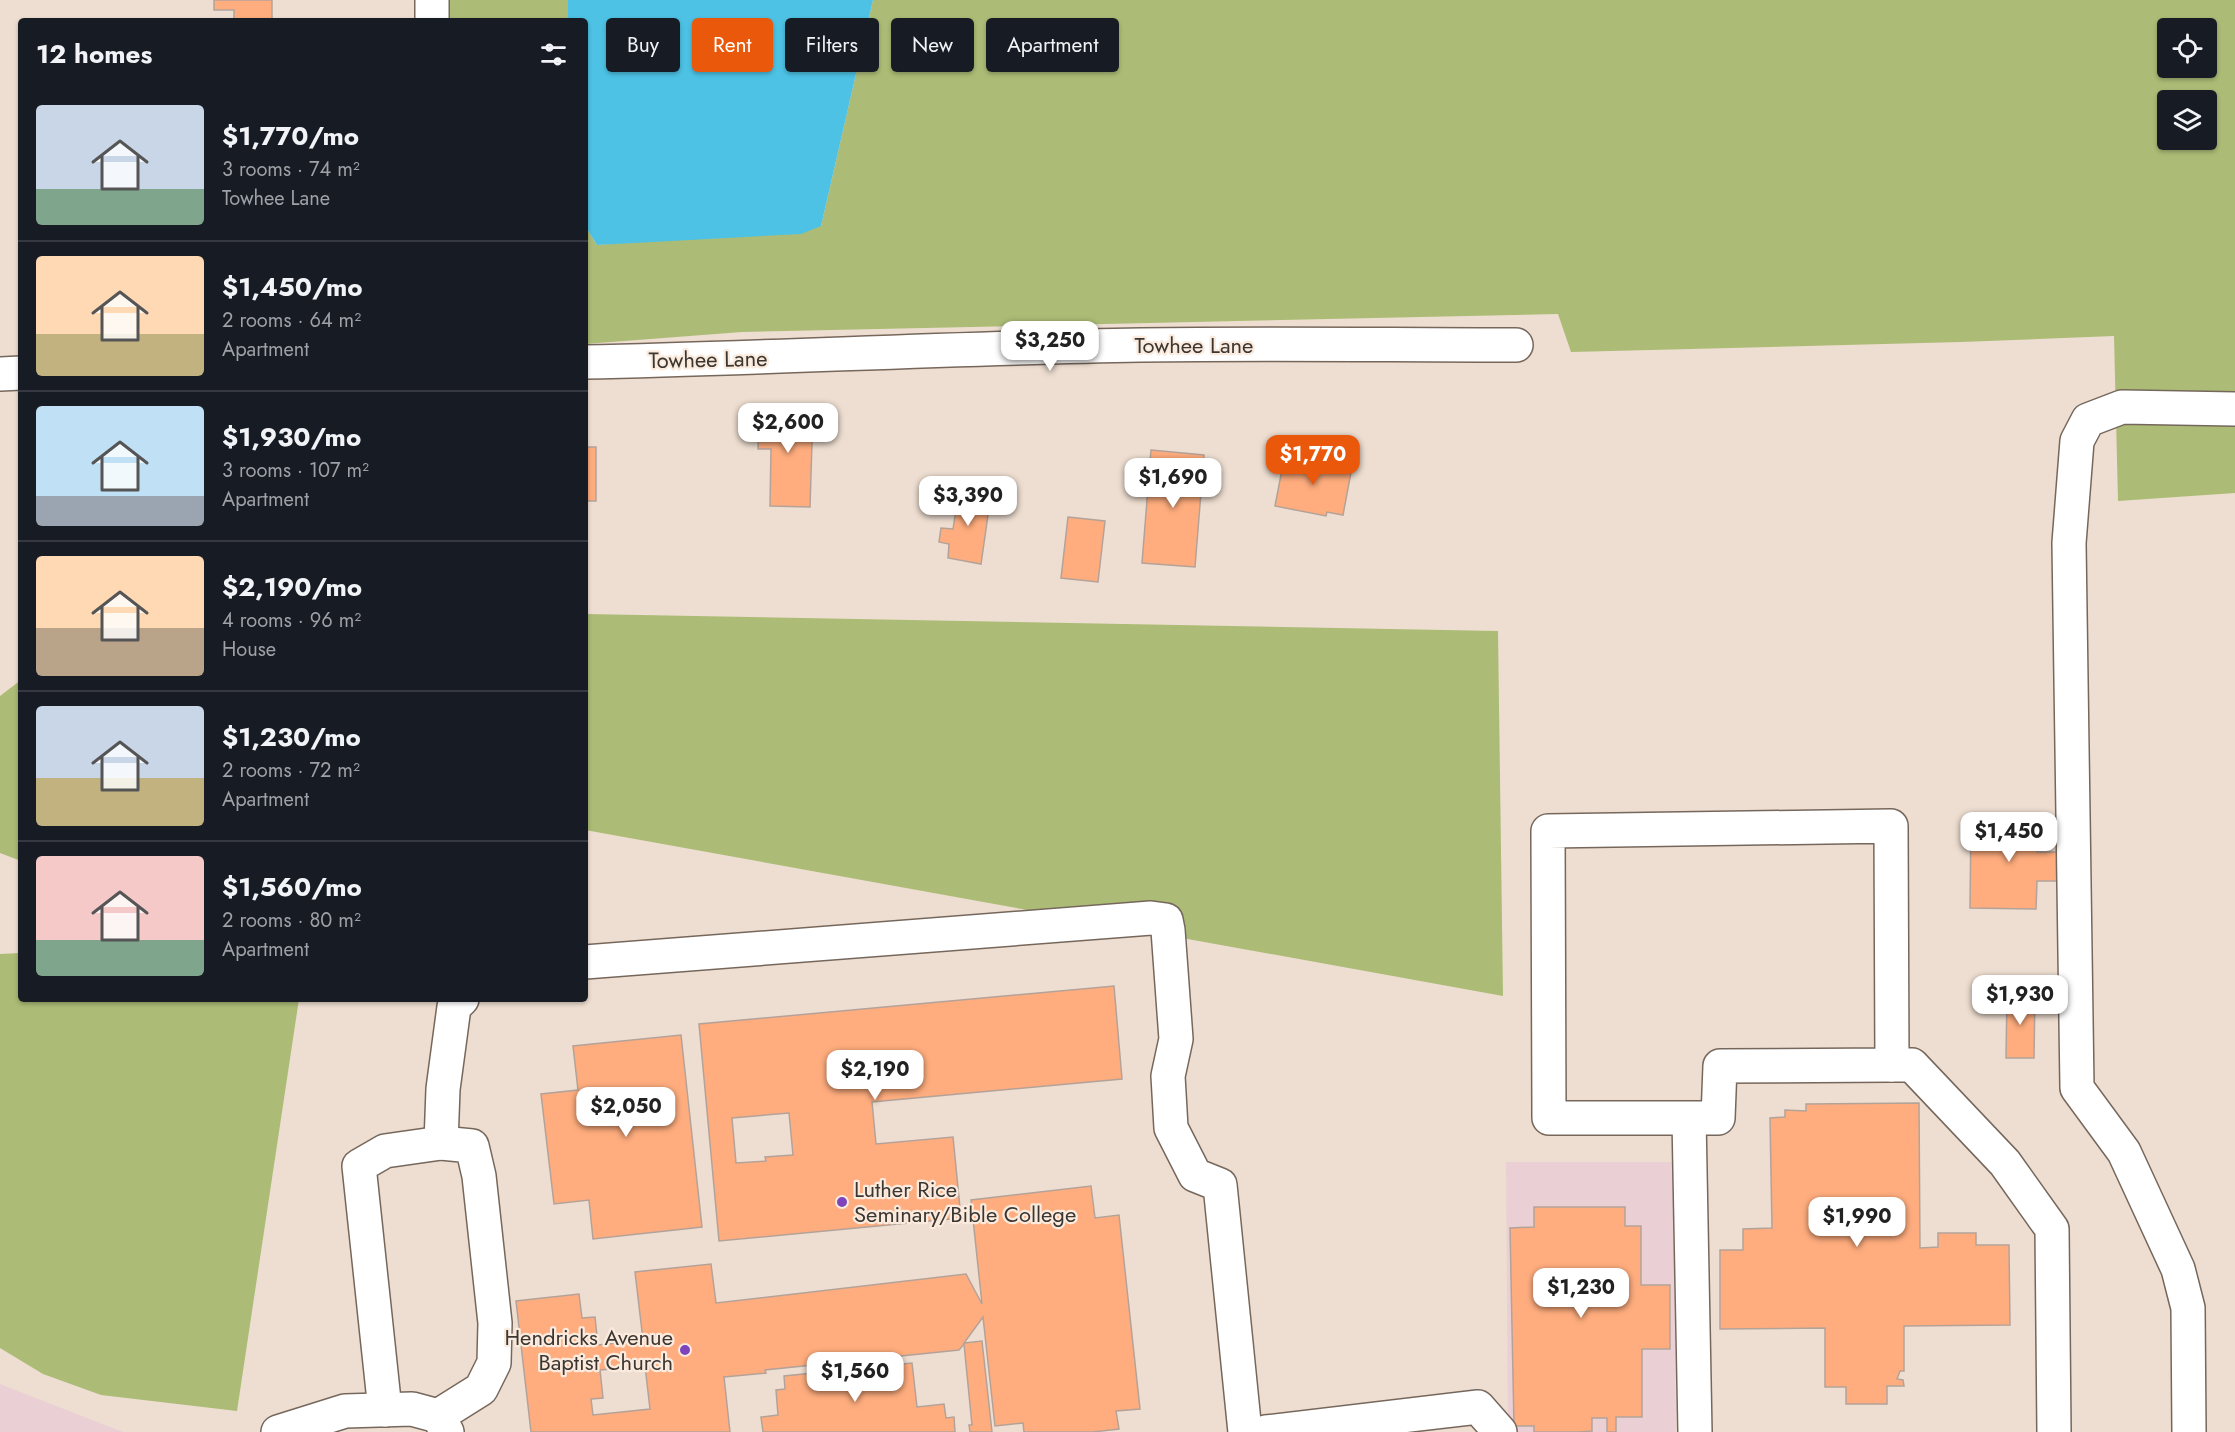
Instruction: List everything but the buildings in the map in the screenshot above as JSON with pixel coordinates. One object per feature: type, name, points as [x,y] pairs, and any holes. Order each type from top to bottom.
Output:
[{"type":"street","points":[[432,0],[432,18]]},
{"type":"street","name":"Towhee Lane","points":[[588,362],[1143,345],[1516,345]]},
{"type":"street","points":[[0,374],[18,373]]},
{"type":"street","points":[[2189,1432],[2188,1308],[2178,1269],[2124,1152],[2077,1088],[2069,543],[2077,441],[2088,420],[2122,407],[2235,409]]},
{"type":"street","points":[[1892,1065],[1891,826],[1548,831],[1549,1118],[1718,1118],[1720,1066],[1912,1065],[2005,1163],[2052,1229],[2054,1432]]},
{"type":"street","points":[[588,962],[1151,918],[1166,920],[1176,1040],[1168,1076],[1171,1128],[1195,1175],[1220,1185],[1245,1432]]},
{"type":"street","points":[[441,1143],[442,1089],[454,1007],[459,1002]]},
{"type":"street","points":[[1689,1118],[1695,1432]]},
{"type":"street","points":[[278,1432],[345,1411],[385,1410],[412,1408],[442,1424],[481,1389],[495,1363],[495,1323],[479,1176],[472,1146],[441,1143],[385,1151],[358,1166],[385,1410]]},
{"type":"street","points":[[1266,1432],[1478,1407],[1500,1432]]},
{"type":"shaded area","points":[[1506,1162],[1673,1162],[1676,1432],[1508,1432]]},
{"type":"shaded area","points":[[0,1384],[123,1432],[0,1432]]},
{"type":"green space","points":[[445,0],[568,0],[568,18],[445,18]]},
{"type":"green space","points":[[873,0],[2235,0],[2235,493],[2118,501],[2114,336],[1571,352],[1558,314],[742,332],[588,344],[588,231],[597,245],[821,226],[856,72],[879,72],[879,18],[869,18]]},
{"type":"green space","points":[[588,614],[1498,631],[1503,996],[588,831]]},
{"type":"green space","points":[[18,682],[18,860],[0,853],[0,696]]},
{"type":"green space","points":[[18,953],[18,1002],[299,1002],[237,1411],[101,1395],[43,1374],[0,1348],[0,954]]},
{"type":"water","points":[[568,0],[873,0],[869,18],[785,18],[785,72],[856,72],[821,226],[801,234],[597,245],[588,231],[588,18],[568,18]]},
{"type":"place","name":"Luther Rice Seminary/Bible College","points":[[842,1202]]},
{"type":"place","name":"Hendricks Avenue Baptist Church","points":[[685,1350]]}]
